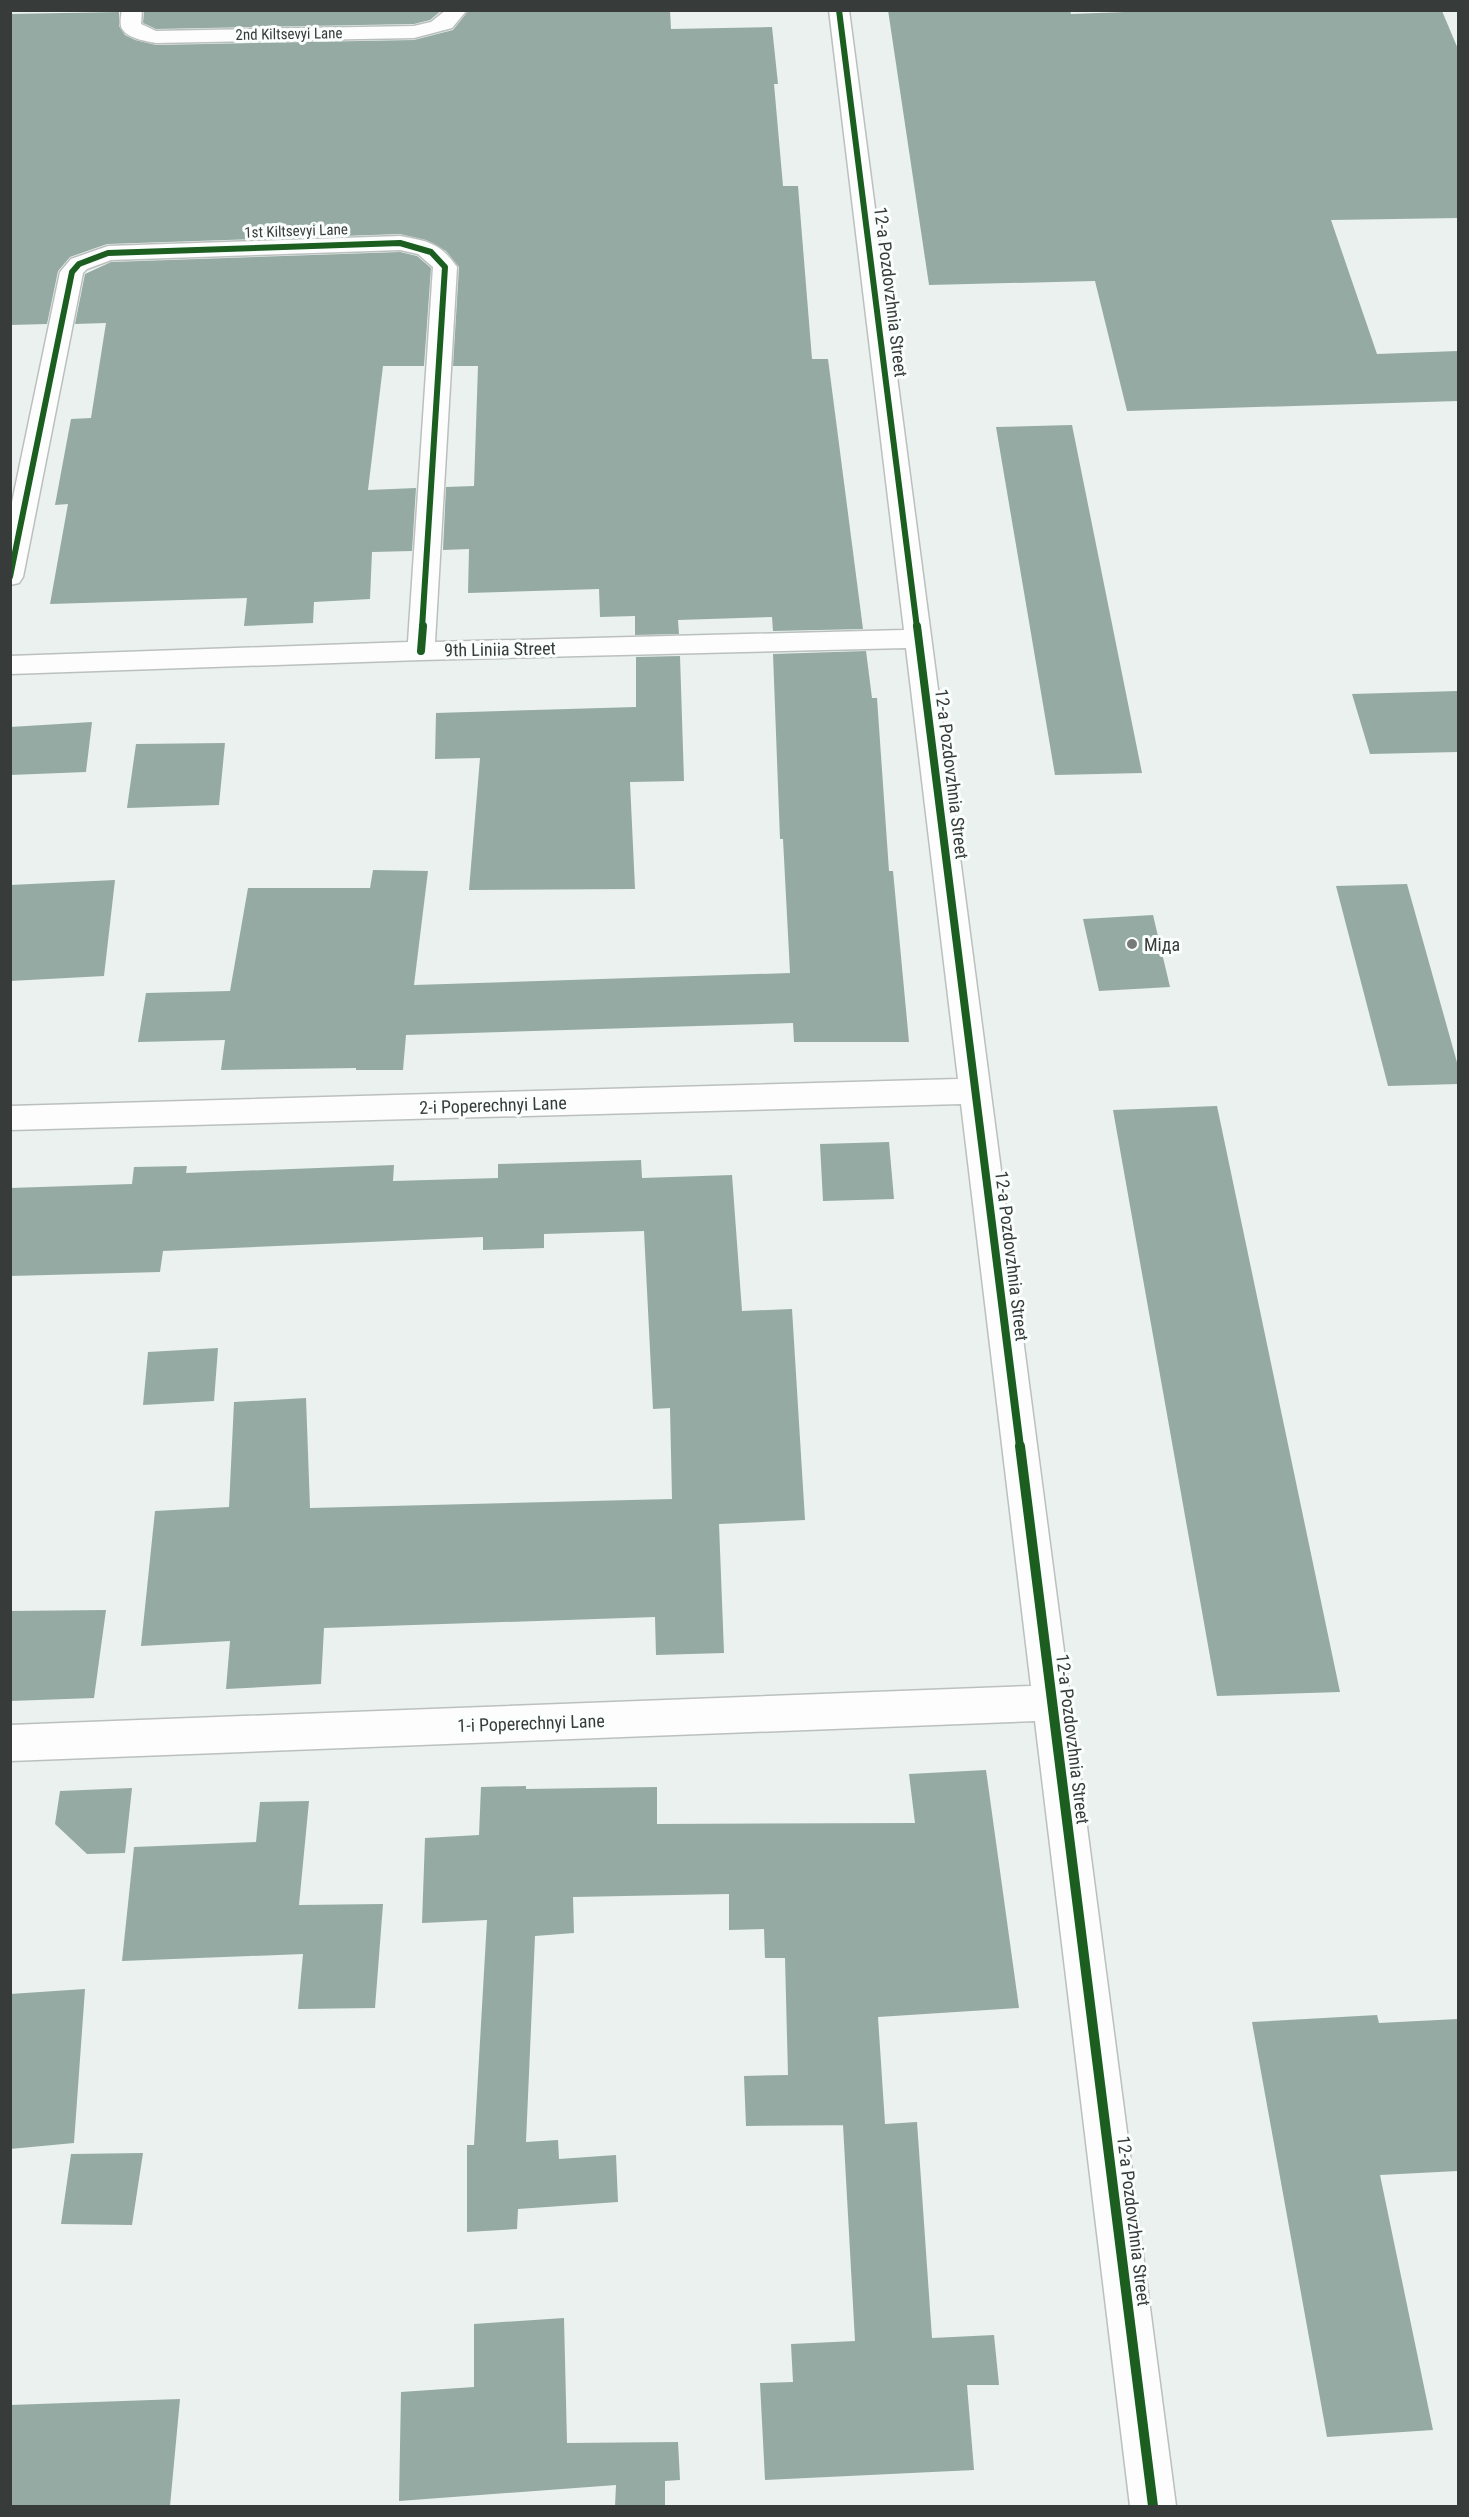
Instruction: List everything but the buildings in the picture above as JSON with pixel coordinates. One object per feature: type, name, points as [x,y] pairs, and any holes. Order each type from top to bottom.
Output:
[{"type":"street","name":"2nd Kiltsevyi Lane","points":[[132,10],[131,26],[143,34],[156,37],[414,32],[440,26],[457,13],[457,10]]},
{"type":"street","name":"12-a Pozdovzhnia Street","points":[[839,10],[1153,2506]]},
{"type":"street","name":"1st Kiltsevyi Lane","points":[[10,577],[72,272],[79,264],[108,253],[400,243],[422,247],[437,254],[445,267],[421,651]]},
{"type":"street","name":"9th Liniia Street","points":[[10,664],[918,639]]},
{"type":"street","name":"2-i Poperechnyi Lane","points":[[10,1118],[975,1091]]},
{"type":"street","name":"1-i Poperechnyi Lane","points":[[10,1743],[1052,1704]]},
{"type":"cycle path","points":[[839,10],[1153,2506]]},
{"type":"cycle path","points":[[10,577],[72,272],[79,264],[108,253],[408,244],[421,247],[436,255],[445,267],[421,651]]},
{"type":"place","name":"Міда","points":[[1132,944]]}]
